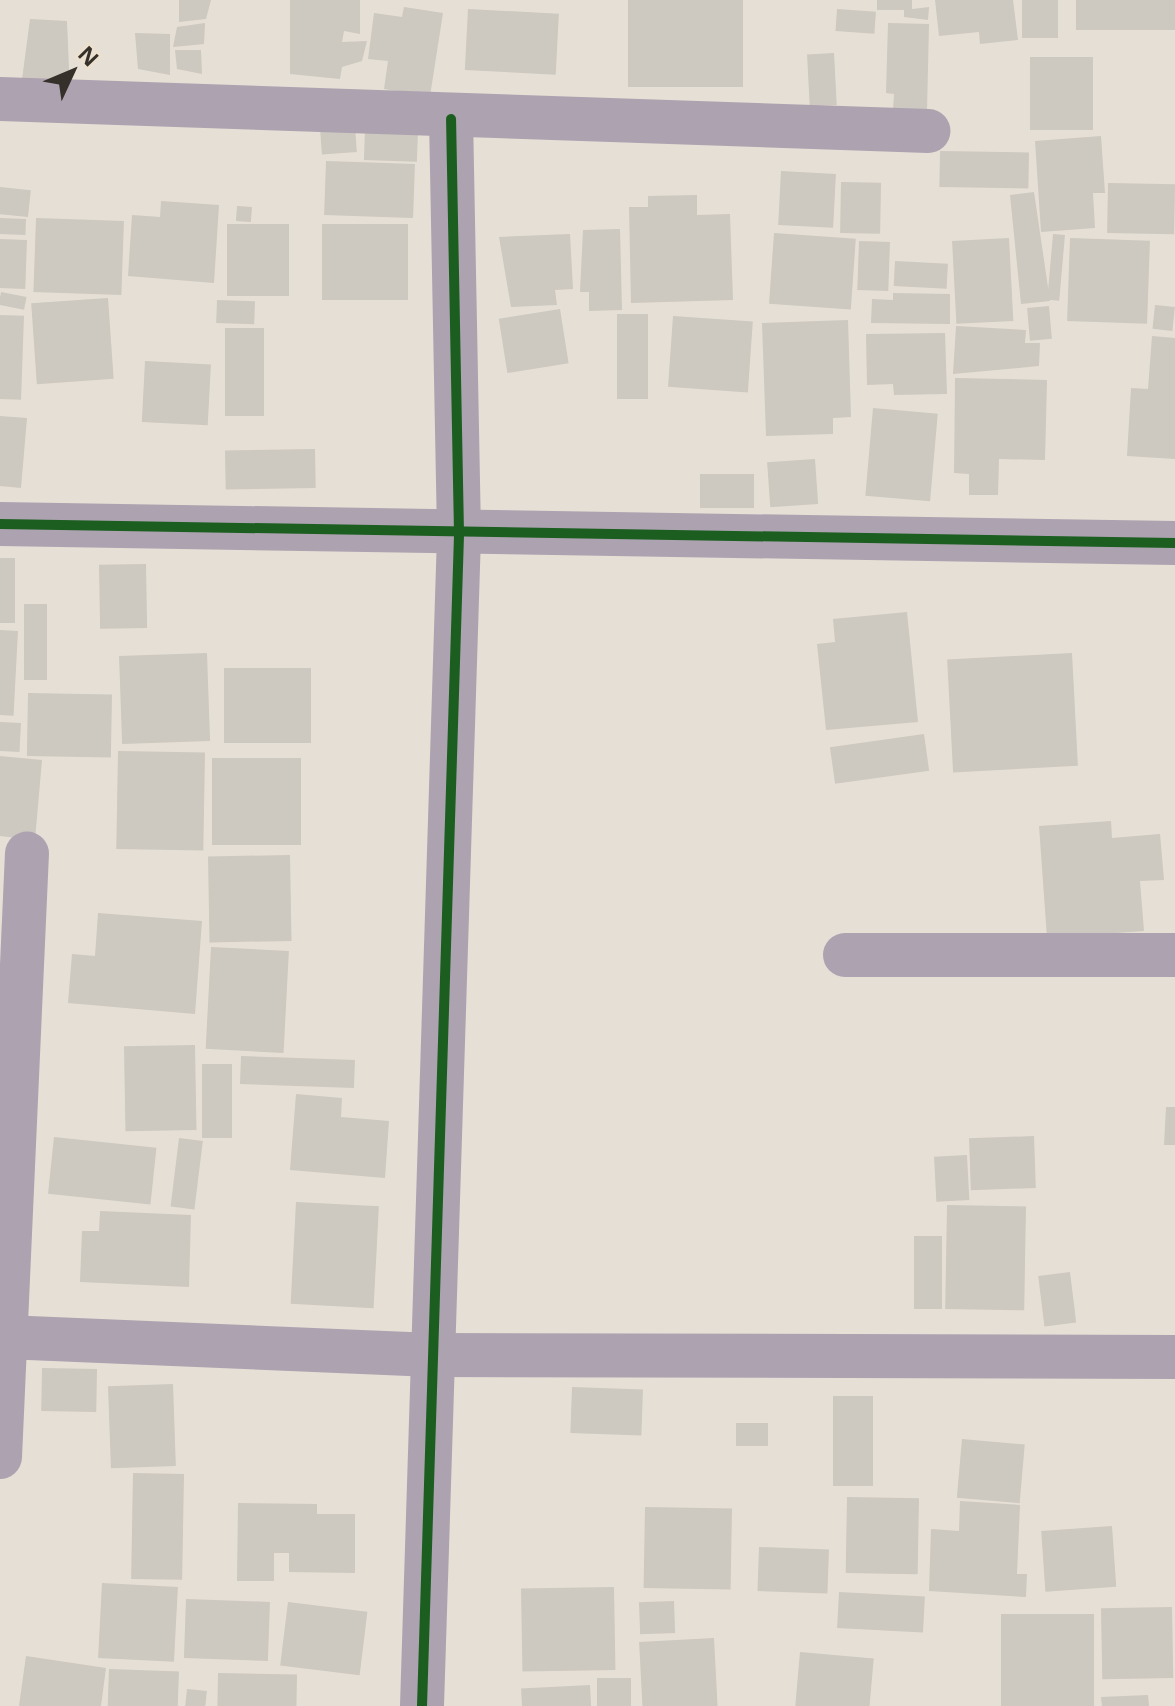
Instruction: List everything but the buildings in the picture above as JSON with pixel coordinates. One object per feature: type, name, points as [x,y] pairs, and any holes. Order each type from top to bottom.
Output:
[{"type":"street","points":[[0,99],[451,119],[928,131]]},
{"type":"street","points":[[422,1706],[459,533],[451,119]]},
{"type":"street","points":[[0,524],[1175,543]]},
{"type":"street","points":[[0,1457],[27,854]]},
{"type":"street","points":[[845,955],[1175,955]]},
{"type":"street","points":[[5,1337],[433,1355],[1175,1357]]},
{"type":"cycle path","points":[[422,1706],[459,533],[451,119]]},
{"type":"cycle path","points":[[0,524],[1175,543]]}]
